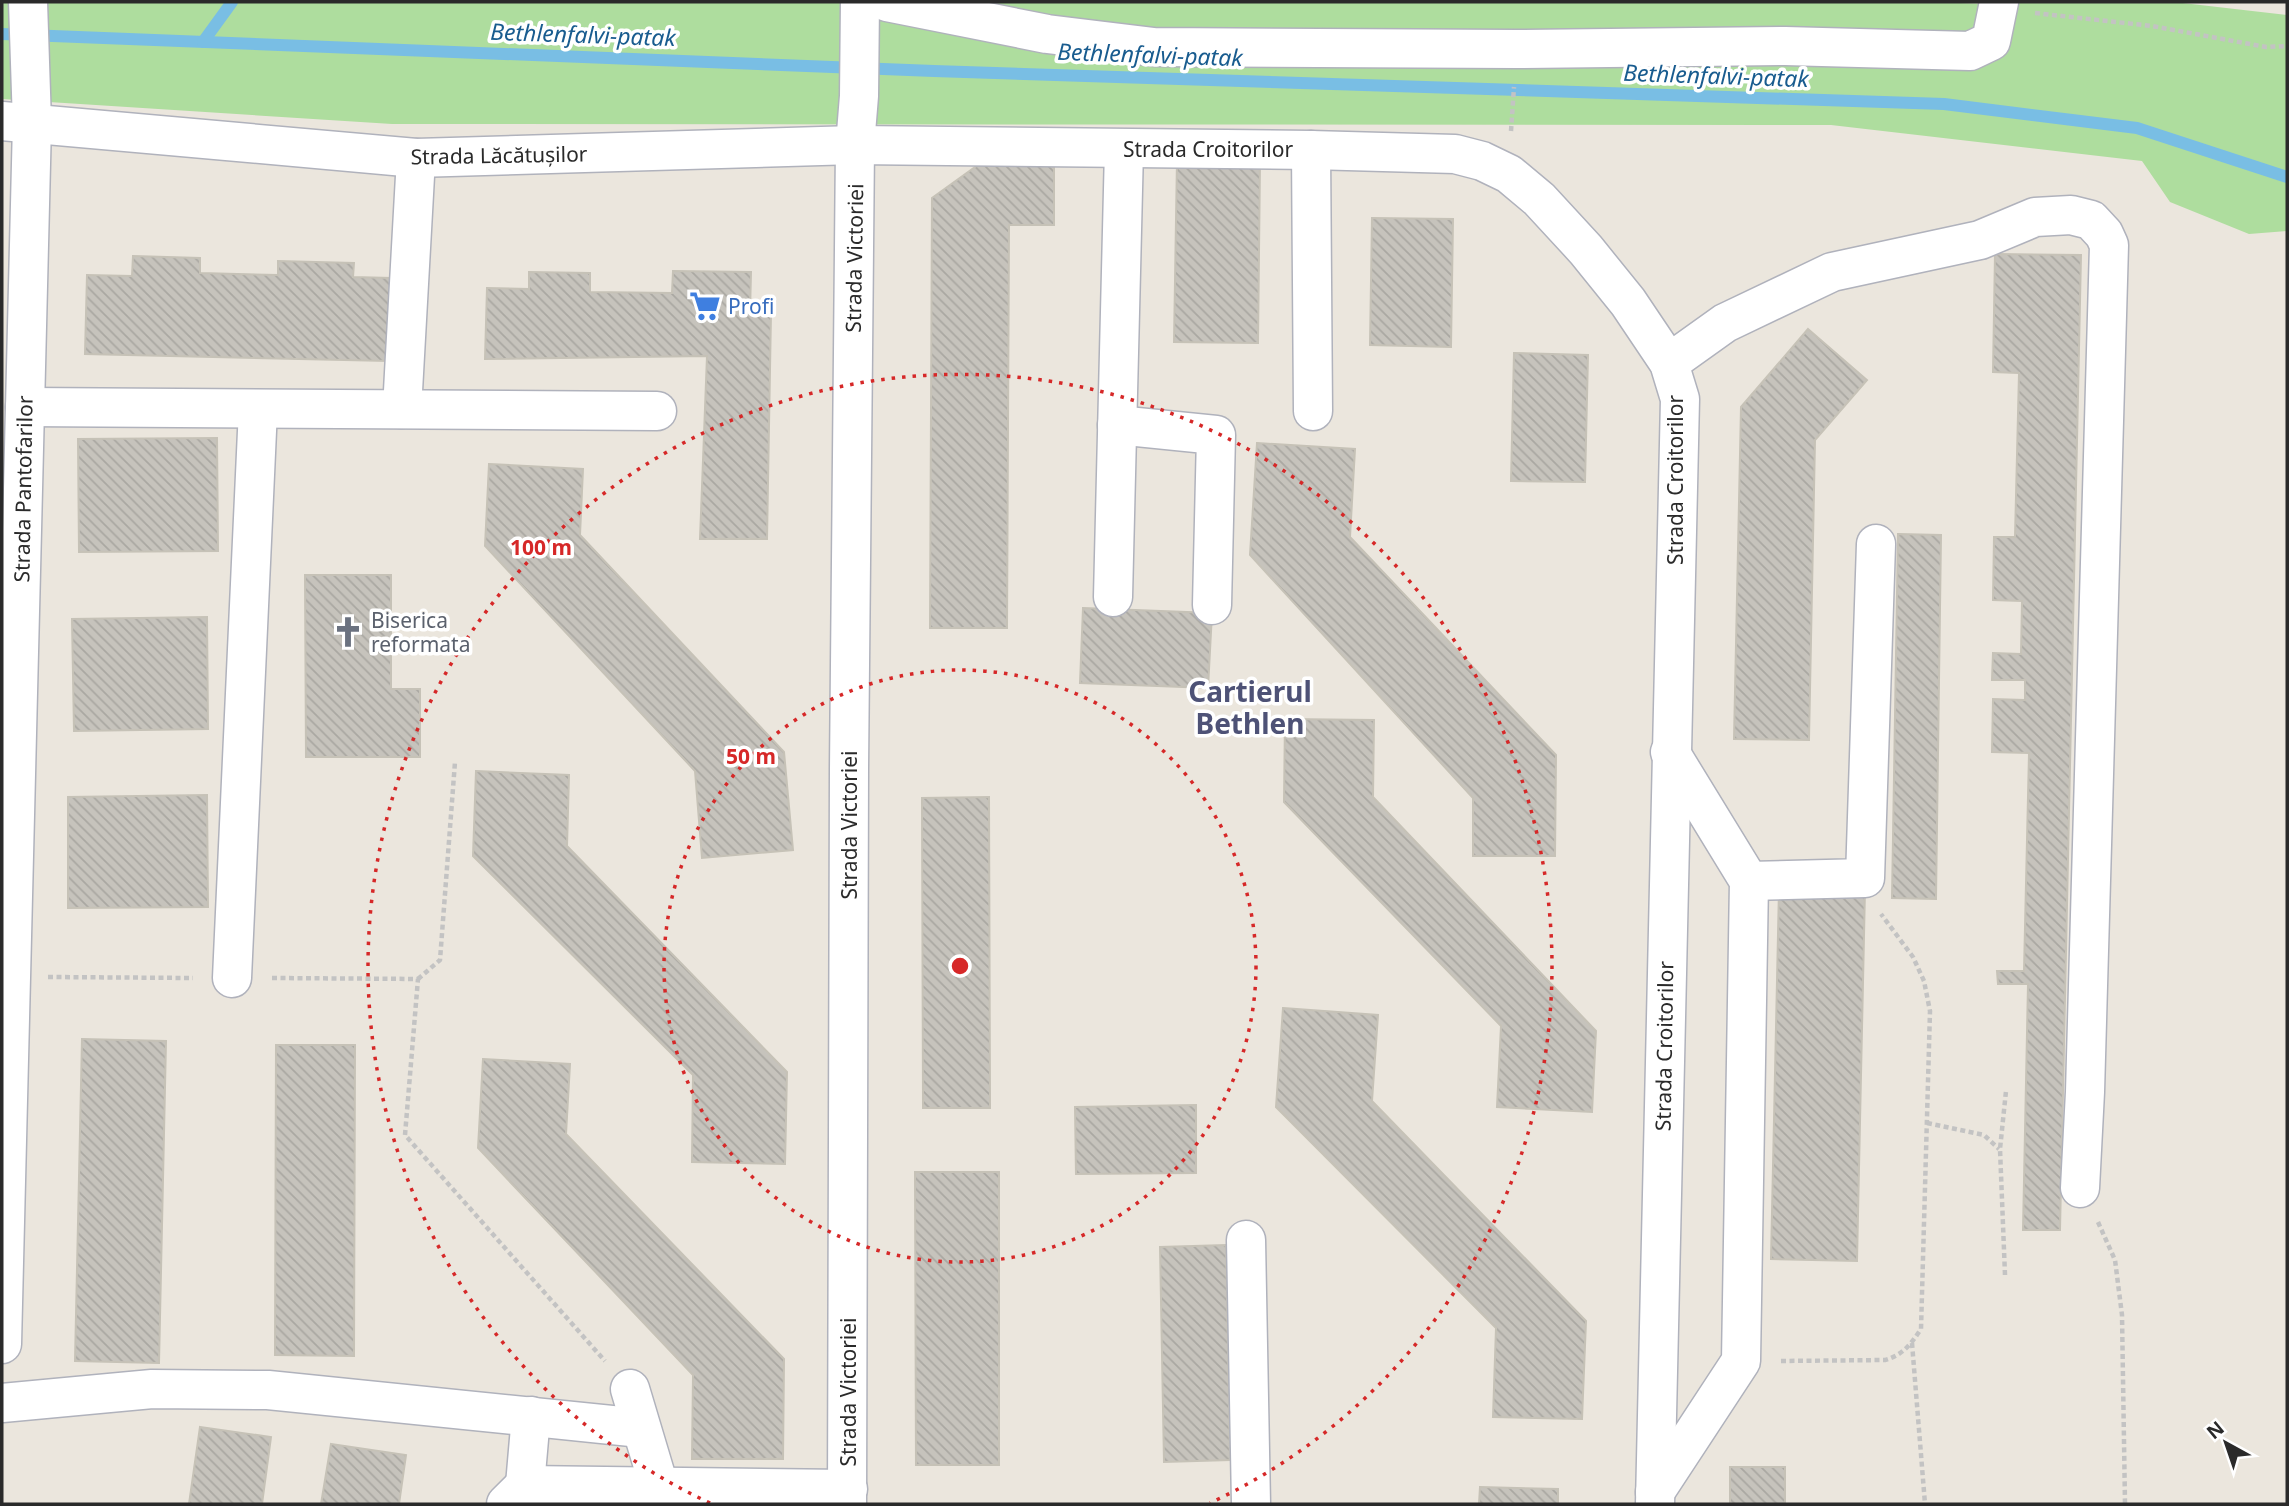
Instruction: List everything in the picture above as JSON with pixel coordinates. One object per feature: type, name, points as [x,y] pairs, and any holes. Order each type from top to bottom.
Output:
[{"type":"street","name":"Strada Pantofarilor","points":[[2,1344],[25,407],[17,122],[30,54],[28,2]]},
{"type":"street","points":[[855,145],[869,11],[1168,47],[1785,47],[1970,51],[1991,41],[1999,5]]},
{"type":"street","name":"Strada Lăcătușilor","points":[[17,122],[415,158],[855,145]]},
{"type":"street","name":"Strada Croitorilor","points":[[855,145],[1311,150],[1455,154],[1482,161],[1509,174],[1539,199],[1586,250],[1628,302],[1669,363],[1680,399],[1655,1498]]},
{"type":"street","name":"Strada Victoriei","points":[[847,1496],[849,769],[855,145]]},
{"type":"street","points":[[1112,597],[1124,149]]},
{"type":"street","points":[[1311,150],[1313,411]]},
{"type":"street","points":[[402,409],[415,158]]},
{"type":"street","points":[[1669,363],[1725,323],[1832,272],[1980,240],[2035,217],[2071,215],[2091,220],[2104,234],[2109,245],[2109,259],[2080,1188]]},
{"type":"street","points":[[25,407],[657,411]]},
{"type":"street","points":[[232,978],[258,408]]},
{"type":"street","points":[[1117,425],[1216,435],[1212,604]]},
{"type":"street","points":[[1749,881],[1865,878],[1876,544]]},
{"type":"street","points":[[1655,1498],[1741,1361],[1749,881],[1670,752]]},
{"type":"street","points":[[1246,1240],[1251,1504]]},
{"type":"street","points":[[2,1403],[152,1389],[268,1390],[641,1428]]},
{"type":"street","points":[[630,1389],[658,1495]]},
{"type":"street","points":[[531,1416],[516,1495],[847,1496]]},
{"type":"path","points":[[1999,5],[2152,26],[2266,47],[2287,47]]},
{"type":"path","points":[[1511,122],[1515,77]]},
{"type":"path","points":[[11,977],[418,979],[440,960],[455,762]]},
{"type":"path","points":[[1741,1361],[1885,1360],[1899,1356],[1921,1329],[1930,1011],[1923,981],[1913,957],[1883,920],[1865,878]]},
{"type":"path","points":[[418,979],[405,1135],[630,1389]]},
{"type":"path","points":[[2005,1275],[2000,1149],[2006,1091]]},
{"type":"path","points":[[1927,1123],[1984,1135],[2000,1149]]},
{"type":"path","points":[[2080,1188],[2115,1260],[2122,1315],[2125,1504]]},
{"type":"path","points":[[1912,1343],[1925,1504]]},
{"type":"green space","points":[[2,2],[2174,2],[2287,15],[2287,231],[2249,234],[2170,202],[2142,161],[1831,125],[392,124],[2,99]]},
{"type":"building","points":[[1177,160],[1260,161],[1258,343],[1174,342]]},
{"type":"building","points":[[982,162],[1054,162],[1054,225],[1009,225],[1007,628],[930,628],[932,198]]},
{"type":"building","points":[[1372,218],[1453,219],[1451,347],[1370,345]]},
{"type":"building","points":[[1995,254],[2081,255],[2060,1230],[2023,1230],[2028,984],[1998,984],[1997,971],[2024,971],[2029,753],[1992,752],[1993,699],[2025,700],[2025,680],[1992,680],[1993,653],[2021,654],[2022,601],[1993,600],[1994,537],[2015,537],[2019,373],[1993,372]]},
{"type":"building","points":[[133,256],[200,258],[200,273],[278,275],[278,261],[354,263],[353,277],[391,278],[388,361],[85,354],[87,275],[132,276]]},
{"type":"building","points":[[673,271],[751,272],[750,313],[771,313],[767,539],[700,539],[707,356],[485,359],[487,288],[529,289],[529,272],[590,273],[590,292],[672,293]]},
{"type":"building","points":[[1808,329],[1867,380],[1815,440],[1809,740],[1734,739],[1741,407]]},
{"type":"building","points":[[1514,353],[1588,355],[1585,482],[1511,481]]},
{"type":"building","points":[[217,438],[218,551],[79,552],[78,439]]},
{"type":"building","points":[[1257,443],[1355,449],[1350,537],[1556,755],[1555,856],[1473,856],[1473,798],[1250,555]]},
{"type":"building","points":[[489,464],[583,469],[580,535],[784,752],[793,850],[702,858],[695,771],[485,546]]},
{"type":"building","points":[[1898,534],[1941,535],[1936,899],[1892,898]]},
{"type":"building","name":"Biserica reformata","points":[[305,575],[391,575],[391,689],[420,689],[420,757],[306,757]]},
{"type":"building","points":[[1083,608],[1212,613],[1208,688],[1080,683]]},
{"type":"building","points":[[207,617],[208,729],[74,731],[72,619]]},
{"type":"building","points":[[1285,719],[1374,720],[1373,797],[1596,1031],[1592,1112],[1497,1107],[1501,1026],[1284,802]]},
{"type":"building","points":[[476,771],[569,775],[567,846],[787,1072],[785,1164],[692,1162],[693,1075],[473,856]]},
{"type":"building","points":[[207,795],[208,907],[68,908],[68,797]]},
{"type":"building","points":[[989,797],[990,1108],[923,1108],[922,798]]},
{"type":"building","points":[[1779,888],[1865,889],[1857,1261],[1771,1259]]},
{"type":"building","points":[[1283,1008],[1378,1015],[1372,1101],[1586,1321],[1582,1419],[1493,1417],[1496,1328],[1276,1107]]},
{"type":"building","points":[[82,1039],[166,1041],[159,1363],[75,1361]]},
{"type":"building","points":[[276,1045],[355,1045],[354,1356],[275,1355]]},
{"type":"building","points":[[483,1059],[570,1064],[566,1134],[784,1359],[783,1459],[692,1459],[693,1375],[478,1148]]},
{"type":"building","points":[[1196,1105],[1196,1173],[1076,1174],[1075,1107]]},
{"type":"building","points":[[915,1172],[999,1172],[999,1465],[916,1465]]},
{"type":"building","points":[[1226,1245],[1230,1460],[1164,1462],[1160,1247]]},
{"type":"building","points":[[200,1427],[271,1437],[262,1504],[189,1504]]},
{"type":"building","points":[[331,1444],[406,1455],[399,1504],[321,1504]]},
{"type":"building","points":[[1730,1467],[1785,1467],[1785,1504],[1730,1504]]},
{"type":"building","points":[[1480,1487],[1558,1489],[1558,1504],[1479,1504]]},
{"type":"waterway","points":[[203,42],[232,2]]},
{"type":"waterway","name":"Bethlenfalvi-patak","points":[[2,34],[934,71],[1944,104],[2137,128],[2287,177]]},
{"type":"place","name":"Profi","points":[[705,306]]},
{"type":"place","name":"Biserica reformata","points":[[348,632]]},
{"type":"district","name":"Cartierul Bethlen","points":[[1250,707]]}]
